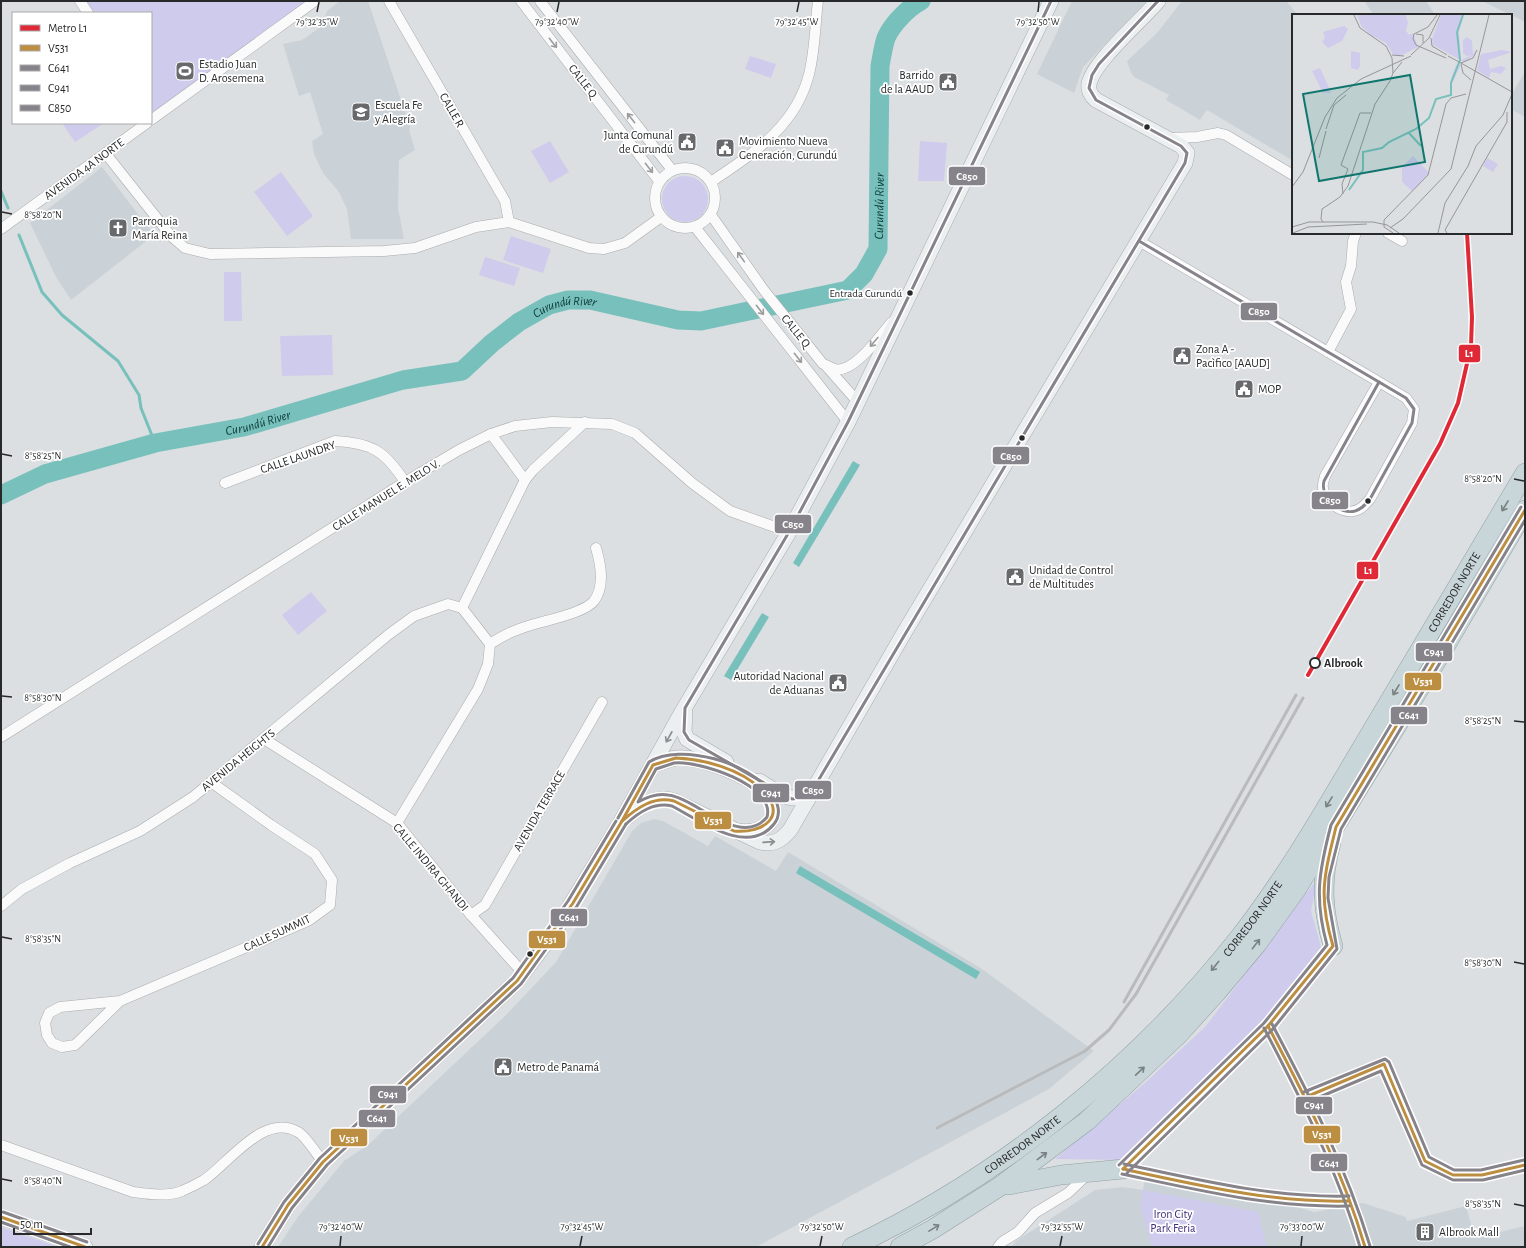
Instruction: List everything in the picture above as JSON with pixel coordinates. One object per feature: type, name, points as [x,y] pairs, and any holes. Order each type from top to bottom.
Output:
[{"type":"highway","name":"CORREDOR NORTE","points":[[852,1247],[918,1213],[978,1177],[1072,1108],[1164,1025],[1200,985],[1240,936],[1289,867],[1525,473]]},
{"type":"highway","name":"CORREDOR NORTE","points":[[900,1247],[933,1229],[999,1187],[1087,1121],[1178,1035],[1257,944],[1296,890],[1336,827],[1443,650],[1525,510]]},
{"type":"highway","points":[[1333,946],[1326,922],[1323,898],[1324,876],[1336,827]]},
{"type":"highway","points":[[999,1187],[1061,1174],[1123,1169]]},
{"type":"main road","points":[[262,1247],[288,1205],[323,1162],[523,973],[553,934],[621,822],[685,708],[789,532],[848,422],[1051,1]]},
{"type":"main road","points":[[621,822],[644,805],[657,800],[666,799],[674,801],[760,842],[772,843],[778,841],[790,830],[904,633],[1186,160],[1187,153],[1181,146],[1096,100],[1090,94],[1089,88],[1092,77],[1104,60],[1158,1]]},
{"type":"main road","points":[[685,708],[685,734],[695,745],[789,798],[800,798],[812,791]]},
{"type":"main road","points":[[653,765],[676,758],[710,763],[737,775],[764,791],[770,800],[773,809],[772,816],[767,826],[754,832],[733,830]]},
{"type":"main road","points":[[1,1217],[85,1247]]},
{"type":"street","points":[[80,1],[87,12]]},
{"type":"street","points":[[153,115],[315,1]]},
{"type":"street","name":"CALLE R","points":[[389,1],[505,201],[509,222]]},
{"type":"street","name":"CALLE Q","points":[[521,1],[659,181]]},
{"type":"street","name":"CALLE Q","points":[[540,1],[672,170]]},
{"type":"street","points":[[711,182],[771,139],[790,116],[804,92],[810,73],[818,1]]},
{"type":"street","name":"AVENIDA 4A NORTE","points":[[1,229],[146,124]]},
{"type":"street","points":[[1167,138],[1197,137],[1218,133],[1226,135],[1292,174]]},
{"type":"street","points":[[106,154],[171,236],[185,248],[196,252],[210,254],[384,251],[419,248],[476,227],[509,222],[589,248],[604,249],[625,243],[660,217]]},
{"type":"street","points":[[681,168],[694,170],[705,176],[711,182],[715,195],[715,202],[711,215],[695,227],[676,228],[660,217],[656,211],[654,195],[659,181],[672,170],[681,168]]},
{"type":"street","name":"CALLE Q","points":[[711,215],[763,289],[823,364],[857,401]]},
{"type":"street","name":"CALLE Q","points":[[695,227],[848,422]]},
{"type":"street","points":[[1328,352],[1351,309],[1346,282],[1351,266],[1353,241],[1356,234]]},
{"type":"street","points":[[1390,234],[1402,241]]},
{"type":"street","points":[[1139,241],[1328,352],[1379,382],[1406,398],[1414,409],[1412,423],[1370,499],[1361,508],[1350,511],[1336,508],[1326,499],[1322,488],[1325,476],[1379,382]]},
{"type":"street","points":[[823,364],[836,370],[846,368],[860,358],[900,313]]},
{"type":"street","name":"CALLE MANUEL E. MELO V.","points":[[1,737],[405,482],[460,450],[492,434],[515,426],[552,422],[612,424],[635,433],[692,483],[730,511],[789,532]]},
{"type":"street","points":[[397,823],[478,689],[488,664],[490,644],[462,608],[525,480],[533,470],[585,422]]},
{"type":"street","points":[[492,434],[525,480]]},
{"type":"street","name":"CALLE LAUNDRY","points":[[225,484],[335,441],[354,442],[372,448],[394,464],[405,482]]},
{"type":"street","points":[[490,644],[516,630],[579,611],[594,602],[601,586],[600,564],[596,548]]},
{"type":"street","name":"AVENIDA HEIGHTS","points":[[1,906],[22,889],[70,863],[140,831],[193,797],[388,635],[414,616],[448,604],[462,608]]},
{"type":"street","name":"AVENIDA TERRACE","points":[[471,915],[485,905],[602,702]]},
{"type":"street","name":"CALLE INDIRA GHANDI","points":[[264,739],[397,823],[471,915],[523,973]]},
{"type":"street","name":"CALLE SUMMIT","points":[[120,1001],[308,921],[330,905],[332,880],[315,854],[271,826],[211,782]]},
{"type":"street","points":[[1123,1169],[1268,1026],[1333,946]]},
{"type":"street","points":[[120,1001],[75,1046],[62,1046],[52,1043],[47,1035],[45,1023],[49,1013],[60,1007],[120,1001]]},
{"type":"street","points":[[1,1145],[133,1192],[155,1194],[180,1192],[203,1180],[255,1136],[270,1129],[281,1127],[298,1132],[323,1162]]},
{"type":"street","points":[[1123,1169],[1256,1197],[1324,1202],[1349,1201]]},
{"type":"street","points":[[998,1247],[1002,1242],[1018,1232],[1035,1212],[1068,1193],[1092,1171]]},
{"type":"street","points":[[1343,1184],[1349,1201],[1356,1214],[1365,1247]]},
{"type":"shaded area","name":"Escuela Fe y Alegría","points":[[340,1],[368,1],[410,127],[409,130],[415,150],[399,160],[398,208],[404,239],[351,239],[347,209],[339,192],[323,173],[314,154],[312,141],[323,134],[310,92],[299,96],[283,44],[302,40],[322,26],[327,11]]},
{"type":"shaded area","points":[[1072,1],[1147,1],[1083,67],[1074,93],[1037,74]]},
{"type":"shaded area","points":[[1182,1],[1286,1],[1297,14],[1292,14],[1292,160],[1207,110],[1200,120],[1166,100],[1169,95],[1134,77],[1127,61],[1157,33]]},
{"type":"shaded area","points":[[1364,1],[1426,1],[1434,14],[1373,14]]},
{"type":"shaded area","points":[[1482,1],[1525,1],[1525,22],[1512,16],[1512,14],[1509,14]]},
{"type":"shaded area","points":[[1525,72],[1525,117],[1512,110],[1512,93]]},
{"type":"shaded area","points":[[102,167],[154,235],[71,300],[56,277],[30,223]]},
{"type":"shaded area","points":[[853,461],[860,465],[799,567],[793,563]]},
{"type":"shaded area","points":[[762,613],[769,617],[731,680],[724,676]]},
{"type":"shaded area","points":[[654,819],[663,821],[708,846],[715,836],[776,871],[788,852],[982,969],[1094,1051],[1049,1089],[756,1247],[278,1247],[297,1218],[344,1161],[368,1145],[505,1016],[556,962],[632,831],[641,823]]},
{"type":"shaded area","points":[[800,866],[980,972],[976,979],[796,873]]},
{"type":"shaded area","name":"Albrook Mall","points":[[1146,1174],[1269,1199],[1314,1212],[1363,1203],[1406,1217],[1407,1221],[1466,1206],[1475,1238],[1525,1226],[1525,1247],[1011,1247],[1016,1241],[1095,1190],[1123,1187],[1143,1190]]},
{"type":"green space","name":"Estadio Juan D. Arosemena","points":[[80,1],[315,1],[156,117],[152,110],[152,12],[87,12]]},
{"type":"green space","points":[[750,56],[776,64],[771,78],[745,69]]},
{"type":"green space","points":[[63,124],[102,124],[75,142]]},
{"type":"green space","points":[[550,141],[569,172],[550,183],[531,151]]},
{"type":"green space","points":[[920,141],[947,143],[944,181],[918,181]]},
{"type":"green space","points":[[281,172],[313,216],[287,236],[254,192]]},
{"type":"green space","points":[[680,176],[690,176],[698,180],[704,186],[708,194],[708,204],[704,212],[698,218],[690,222],[680,222],[672,218],[666,212],[662,204],[662,194],[666,186],[672,180]]},
{"type":"green space","points":[[511,236],[551,249],[543,273],[503,260]]},
{"type":"green space","points":[[485,257],[520,268],[514,286],[479,275]]},
{"type":"green space","points":[[224,272],[241,272],[242,321],[224,321]]},
{"type":"green space","points":[[332,335],[333,375],[282,376],[280,336]]},
{"type":"green space","points":[[311,592],[327,611],[298,635],[282,615]]},
{"type":"green space","points":[[1317,879],[1311,911],[1321,947],[1265,1020],[1202,1085],[1123,1160],[1055,1159],[1146,1082],[1206,1026]]},
{"type":"green space","name":"Iron City Park Feria","points":[[1143,1190],[1258,1212],[1267,1247],[1152,1247],[1140,1206]]},
{"type":"green space","points":[[1,1227],[58,1247],[1,1247]]},
{"type":"waterway","name":"Curundú River","points":[[1,495],[45,474],[155,443],[244,427],[403,380],[462,371],[492,343],[519,322],[549,305],[568,300],[590,300],[678,320],[701,321],[848,290],[864,274],[878,249],[880,66],[884,45],[886,38],[896,22],[906,12],[921,1]]},
{"type":"waterway","points":[[1,191],[8,208]]},
{"type":"waterway","points":[[19,235],[42,292],[62,315],[118,361],[139,395],[141,408],[155,443]]},
{"type":"railway","points":[[1124,1002],[1296,695]]},
{"type":"railway","points":[[937,1128],[1085,1051],[1109,1030],[1136,994],[1303,698]]},
{"type":"metro line","name":"L1","points":[[1308,675],[1440,444],[1458,403],[1471,346],[1472,317],[1467,234]]},
{"type":"transit line","name":"C850","points":[[1051,1],[848,422],[789,532],[685,708],[684,732],[689,740],[792,799],[800,798],[812,791],[1185,163],[1187,153],[1181,146],[1096,100],[1089,88],[1092,75],[1099,64],[1158,1]]},
{"type":"transit line","name":"C850","points":[[1139,241],[1379,382]]},
{"type":"transit line","name":"C850","points":[[1379,382],[1406,398],[1414,409],[1412,423],[1370,499],[1364,506],[1355,511],[1349,512],[1332,504],[1325,493],[1324,481],[1379,382]]},
{"type":"transit line","name":"C941","points":[[1119,1165],[1264,1023],[1327,945],[1320,913],[1319,899],[1323,857],[1331,825],[1521,507]]},
{"type":"transit line","name":"V531","points":[[1123,1169],[1268,1026],[1333,946],[1325,913],[1324,886],[1328,859],[1336,827],[1525,510]]},
{"type":"transit line","name":"C641","points":[[1127,1173],[1272,1030],[1337,949],[1328,898],[1329,877],[1341,829],[1525,520]]},
{"type":"transit line","name":"C941","points":[[618,818],[649,762],[662,756],[678,754],[696,755],[714,759],[732,765],[748,773],[761,782],[771,793],[776,800],[778,808],[778,816],[774,824],[763,833],[751,837],[723,833],[709,827],[672,806],[665,805],[659,805],[647,809],[626,824]]},
{"type":"transit line","name":"V531","points":[[676,758],[698,760],[710,763],[721,766],[743,776],[761,789],[769,798],[773,807],[773,815],[763,826],[745,831],[734,831],[674,801],[659,800],[646,804],[622,821],[653,765],[676,758]]},
{"type":"transit line","name":"C641","points":[[674,763],[685,763],[716,770],[748,785],[760,795],[767,805],[767,817],[756,825],[744,827],[732,825],[692,804],[668,795],[652,796],[638,802],[656,769],[674,763]]},
{"type":"transit line","name":"C941","points":[[258,1244],[284,1202],[320,1158],[513,978],[568,901],[616,821]]},
{"type":"transit line","name":"V531","points":[[262,1247],[288,1205],[323,1162],[517,981],[573,903],[622,821]]},
{"type":"transit line","name":"C641","points":[[268,1247],[292,1208],[327,1165],[521,984],[577,906],[626,824]]},
{"type":"transit line","name":"C941","points":[[1272,1024],[1326,1132],[1350,1188],[1370,1246]]},
{"type":"transit line","name":"V531","points":[[1268,1026],[1322,1134],[1356,1218],[1365,1247]]},
{"type":"transit line","name":"C641","points":[[1264,1028],[1305,1108],[1317,1135],[1351,1218],[1360,1247]]},
{"type":"transit line","name":"C941","points":[[1304,1092],[1385,1059],[1389,1062],[1429,1157],[1454,1170],[1481,1170],[1524,1160]]},
{"type":"transit line","name":"V531","points":[[1306,1097],[1384,1064],[1425,1161],[1453,1175],[1482,1175],[1525,1165]]},
{"type":"transit line","name":"C641","points":[[1308,1102],[1381,1071],[1422,1165],[1453,1180],[1483,1180],[1525,1170]]},
{"type":"transit line","name":"C941","points":[[1124,1164],[1208,1182],[1264,1191],[1320,1196],[1349,1196]]},
{"type":"transit line","name":"V531","points":[[1123,1169],[1207,1187],[1263,1196],[1320,1201],[1349,1201]]},
{"type":"transit line","name":"C641","points":[[1122,1174],[1207,1192],[1263,1201],[1320,1206],[1349,1206]]},
{"type":"transit line","name":"C941","points":[[3,1212],[87,1242]]},
{"type":"transit line","name":"V531","points":[[1,1217],[85,1247]]},
{"type":"transit line","name":"C641","points":[[1,1222],[70,1247]]},
{"type":"place","name":"Estadio Juan D. Arosemena","points":[[185,71]]},
{"type":"place","name":"Barrido de la AAUD","points":[[948,82]]},
{"type":"place","name":"Escuela Fe y Alegría","points":[[361,112]]},
{"type":"place","name":"Junta Comunal de Curundú","points":[[687,142]]},
{"type":"place","name":"Movimiento Nueva Generación, Curundú","points":[[725,148]]},
{"type":"place","name":"Parroquia María Reina","points":[[118,228]]},
{"type":"place","name":"Entrada Curundú","points":[[910,293]]},
{"type":"place","name":"Zona A - Pacìfico [AAUD]","points":[[1182,356]]},
{"type":"place","name":"MOP","points":[[1244,389]]},
{"type":"place","name":"Unidad de Control de Multitudes","points":[[1015,577]]},
{"type":"place","name":"Albrook","points":[[1315,663]]},
{"type":"place","name":"Autoridad Nacional de Aduanas","points":[[838,683]]},
{"type":"place","name":"Metro de Panamá","points":[[503,1067]]},
{"type":"place","name":"Albrook Mall","points":[[1425,1232]]}]
